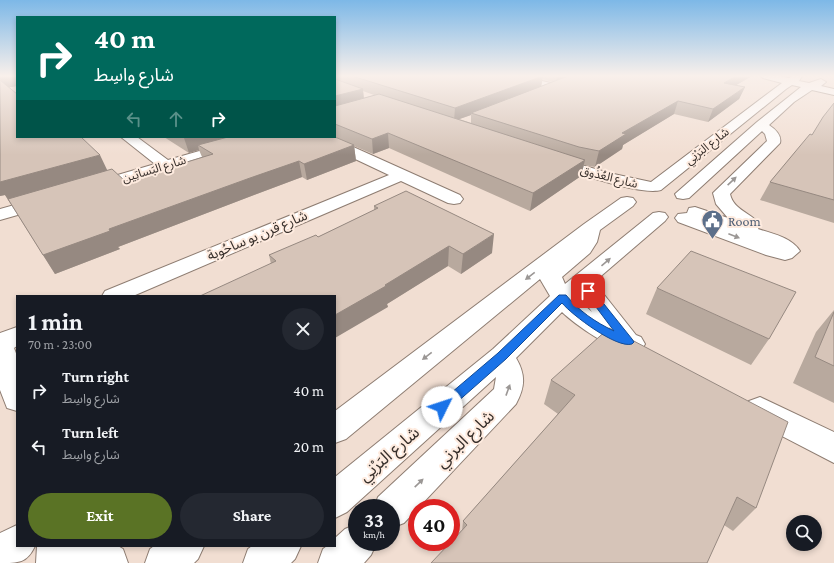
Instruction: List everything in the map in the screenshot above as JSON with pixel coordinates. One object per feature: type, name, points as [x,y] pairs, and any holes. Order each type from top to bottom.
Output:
[{"type":"street","name":"شارع البَرْنِي","points":[[651,186],[762,102]]},
{"type":"street","name":"شارع البَرْنِي","points":[[683,194],[787,102]]},
{"type":"street","name":"شارع العُذُوق","points":[[570,167],[599,182],[627,200],[640,211],[679,216],[778,243],[728,209],[722,200],[721,193],[726,187],[773,143],[774,140],[771,132],[761,125]]},
{"type":"street","points":[[129,138],[167,166]]},
{"type":"street","name":"شارع البَساتِين","points":[[76,193],[259,138]]},
{"type":"street","points":[[322,138],[454,199]]},
{"type":"street","name":"شارع العُذُوق","points":[[541,157],[613,179],[683,194]]},
{"type":"street","name":"شارع قرن بو ساحُوبة","points":[[115,295],[401,174]]},
{"type":"street","points":[[336,428],[627,200],[625,195],[630,190],[651,186]]},
{"type":"street","points":[[679,216],[696,205],[683,194]]},
{"type":"street","points":[[0,215],[61,197]]},
{"type":"street","name":"شارع البَرْنِي","points":[[336,499],[502,356],[572,290],[679,216]]},
{"type":"street","points":[[591,228],[591,235],[585,246],[557,270],[551,277],[552,282],[572,290],[571,307],[595,326],[657,356]]},
{"type":"street","points":[[16,336],[0,344],[16,396]]},
{"type":"street","name":"شارع البرني","points":[[400,501],[506,396],[511,384],[510,371],[502,356]]},
{"type":"street","points":[[735,396],[834,448]]},
{"type":"street","points":[[0,555],[16,545]]},
{"type":"street","points":[[55,563],[56,547]]},
{"type":"street","points":[[85,547],[109,563]]},
{"type":"street","points":[[164,563],[184,547]]},
{"type":"street","points":[[262,563],[281,547]]},
{"type":"street","points":[[337,563],[349,551]]},
{"type":"building","points":[[0,102],[16,102],[16,138],[82,138],[100,155],[0,182]]},
{"type":"building","points":[[349,102],[405,102],[585,160],[533,193],[388,133],[372,139],[336,124],[336,106]]},
{"type":"building","points":[[437,102],[471,102],[455,108]]},
{"type":"building","points":[[499,102],[676,102],[622,133],[626,134],[599,151],[579,147],[471,113]]},
{"type":"building","points":[[684,102],[723,102],[713,109]]},
{"type":"building","points":[[834,103],[834,200],[770,182],[810,134],[812,135]]},
{"type":"building","points":[[336,137],[354,145],[304,164],[299,161],[250,178],[109,229],[110,231],[43,255],[8,199],[112,169],[125,181],[213,154],[198,145],[224,138]]},
{"type":"building","points":[[406,191],[494,234],[463,254],[449,246],[385,285],[386,286],[336,314],[336,295],[202,295],[276,261],[269,255],[316,235],[318,237],[378,208],[374,206]]},
{"type":"building","points":[[691,251],[796,292],[769,339],[657,288]]},
{"type":"building","points":[[834,312],[834,366],[815,357]]},
{"type":"building","points":[[609,328],[788,422],[756,508],[737,497],[707,563],[431,563],[442,551],[460,551],[460,532],[467,525],[463,521],[575,395],[551,380]]},
{"type":"place","name":"Room","points":[[713,240]]},
{"type":"route","points":[[442,407],[502,356],[563,297],[582,317],[595,326],[628,342],[588,291]]}]
